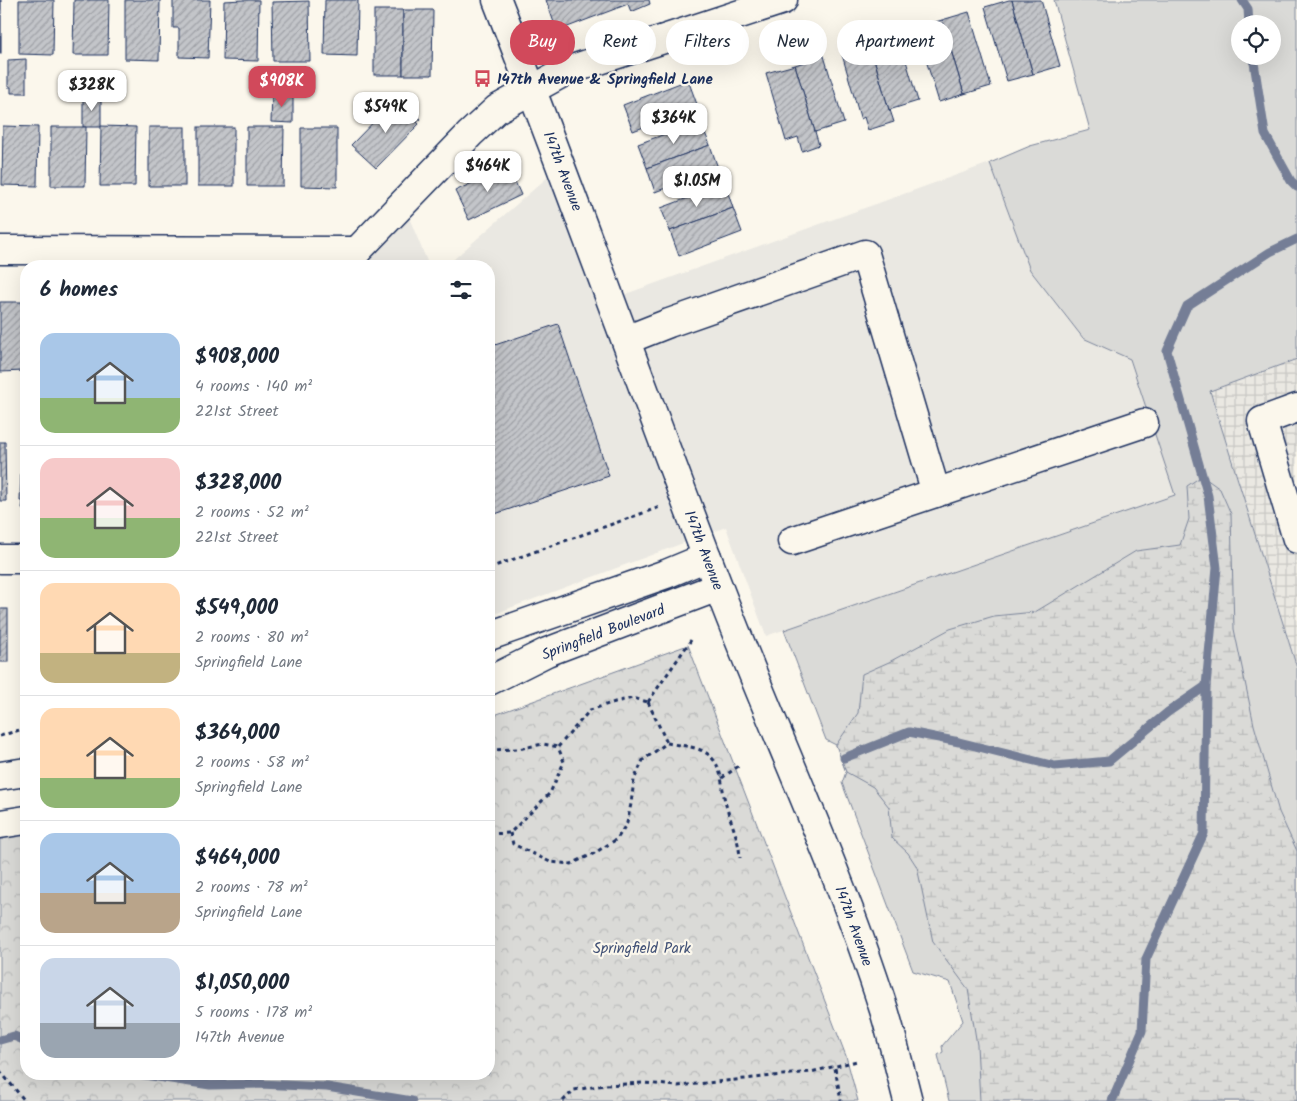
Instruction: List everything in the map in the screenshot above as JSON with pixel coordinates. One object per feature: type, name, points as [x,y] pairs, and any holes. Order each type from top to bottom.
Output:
[{"type":"street","name":"147th Avenue","points":[[497,0],[718,587],[811,814],[866,958],[884,1010],[908,1101]]},
{"type":"street","points":[[0,250],[351,259],[470,134],[497,109],[566,70],[715,11],[783,0]]},
{"type":"street","points":[[626,340],[865,254],[936,493]]},
{"type":"street","points":[[1297,408],[1262,421],[1297,539]]},
{"type":"street","points":[[792,541],[1144,423]]},
{"type":"street","points":[[495,634],[666,574],[707,557]]},
{"type":"street","points":[[0,559],[20,559]]},
{"type":"street","name":"Springfield Boulevard","points":[[495,678],[547,652],[718,587]]},
{"type":"street","points":[[0,776],[20,773]]},
{"type":"street","points":[[0,824],[20,821]]},
{"type":"path","points":[[495,566],[653,509]]},
{"type":"path","points":[[648,702],[691,640]]},
{"type":"path","points":[[558,746],[590,710],[633,698],[648,702]]},
{"type":"path","points":[[648,702],[667,743]]},
{"type":"path","points":[[0,736],[20,730]]},
{"type":"path","points":[[510,834],[513,844],[550,862],[571,864],[593,854],[617,839],[627,823],[634,780],[643,760],[667,743],[700,750],[712,758],[722,778],[725,803],[739,844],[740,858]]},
{"type":"path","points":[[495,750],[518,749],[543,744],[558,746]]},
{"type":"path","points":[[495,834],[510,834],[550,793],[564,762],[558,746]]},
{"type":"path","points":[[722,778],[740,765]]},
{"type":"path","points":[[563,1101],[574,1090],[605,1085],[644,1083],[678,1086],[811,1072],[857,1061]]},
{"type":"path","points":[[834,1068],[840,1101]]},
{"type":"path","points":[[0,1072],[25,1101]]},
{"type":"shaded area","points":[[565,162],[620,296],[990,163],[1030,270],[1083,338],[1130,358],[1176,495],[766,636],[726,527],[495,614],[495,260],[453,260]]},
{"type":"shaded area","points":[[405,208],[427,260],[357,260]]},
{"type":"shaded area","points":[[1297,359],[1297,668],[1210,390]]},
{"type":"green space","points":[[1054,0],[1297,0],[1297,359],[1210,391],[1297,668],[1297,1101],[949,1101],[938,1055],[943,1052],[942,1046],[963,1021],[950,982],[913,971],[842,783],[846,772],[836,745],[826,740],[784,630],[1175,495],[1130,359],[1083,338],[1030,270],[990,163],[1030,146],[1090,130]]},
{"type":"green space","points":[[1202,476],[1220,489],[1231,514],[1234,629],[1254,725],[1279,812],[1297,851],[1297,1101],[980,1101],[977,1045],[968,989],[933,942],[917,867],[908,853],[892,838],[889,807],[873,787],[846,772],[836,745],[858,713],[862,674],[889,662],[950,629],[994,616],[1035,612],[1136,551],[1180,545],[1189,519],[1187,486]]},
{"type":"green space","name":"Springfield Park","points":[[688,645],[846,1056],[858,1101],[0,1101],[0,836],[20,833],[20,1080],[495,1080],[495,715]]},
{"type":"building","points":[[1,0],[1,53],[0,53]]},
{"type":"building","points":[[19,0],[54,0],[53,55],[19,54]]},
{"type":"building","points":[[74,0],[109,0],[108,55],[73,55]]},
{"type":"building","points":[[125,0],[160,0],[159,60],[125,59]]},
{"type":"building","points":[[173,0],[210,0],[208,58],[179,57],[179,28],[173,28]]},
{"type":"building","points":[[259,0],[258,61],[223,60],[224,1]]},
{"type":"building","points":[[325,0],[358,0],[357,56],[324,55]]},
{"type":"building","points":[[546,0],[649,0],[650,4],[631,12],[628,4],[575,24],[575,20],[553,20]]},
{"type":"building","points":[[1012,0],[1033,74],[1007,81],[985,7]]},
{"type":"building","points":[[1012,0],[1041,0],[1060,66],[1033,74]]},
{"type":"building","points":[[309,1],[310,61],[273,61],[272,2]]},
{"type":"building","points":[[374,10],[403,10],[403,75],[374,75]]},
{"type":"building","points":[[403,10],[433,10],[432,75],[403,75]]},
{"type":"building","points":[[969,12],[991,86],[964,94],[953,57],[953,20],[942,20]]},
{"type":"building","points":[[953,57],[964,94],[939,102],[928,65],[953,65]]},
{"type":"building","points":[[26,59],[26,93],[11,93],[11,87],[8,87],[8,60]]},
{"type":"building","points":[[795,65],[827,65],[844,123],[815,132]]},
{"type":"building","points":[[795,65],[819,145],[802,151],[798,137],[786,141],[766,73]]},
{"type":"building","points":[[845,65],[876,65],[894,122],[868,130],[864,117],[861,119]]},
{"type":"building","points":[[876,65],[907,65],[918,101],[889,110]]},
{"type":"building","points":[[688,80],[698,107],[633,131],[623,105]]},
{"type":"building","points":[[272,93],[293,94],[293,123],[271,122]]},
{"type":"building","points":[[101,96],[101,127],[83,127],[83,97]]},
{"type":"building","points":[[394,101],[407,114],[411,109],[421,119],[417,122],[419,124],[376,168],[351,145]]},
{"type":"building","points":[[700,121],[710,145],[647,168],[638,144]]},
{"type":"building","points":[[3,126],[38,127],[37,186],[2,185]]},
{"type":"building","points":[[101,126],[136,127],[135,186],[100,186]]},
{"type":"building","points":[[51,127],[86,127],[85,186],[51,186]]},
{"type":"building","points":[[149,127],[185,127],[185,186],[149,186]]},
{"type":"building","points":[[198,127],[234,127],[234,186],[198,186]]},
{"type":"building","points":[[247,127],[284,127],[283,186],[247,186]]},
{"type":"building","points":[[301,128],[337,128],[337,187],[301,186]]},
{"type":"building","points":[[710,145],[718,168],[655,192],[647,168]]},
{"type":"building","points":[[508,166],[521,195],[469,220],[455,191]]},
{"type":"building","points":[[725,184],[733,208],[670,231],[661,208]]},
{"type":"building","points":[[733,208],[742,232],[679,256],[670,231]]},
{"type":"building","points":[[0,302],[20,302],[20,371],[0,372]]},
{"type":"building","points":[[558,324],[609,476],[495,514],[495,345]]},
{"type":"building","points":[[0,442],[5,442],[6,501],[0,501]]},
{"type":"building","points":[[0,609],[8,609],[8,662],[0,662]]},
{"type":"waterway","points":[[1242,0],[1248,9],[1248,15]]},
{"type":"waterway","points":[[1254,65],[1265,134],[1291,181],[1297,187]]},
{"type":"waterway","points":[[1112,1101],[1142,1031],[1146,959],[1204,833],[1206,686],[1217,568],[1208,496],[1167,351],[1187,306],[1270,252],[1297,239]]},
{"type":"waterway","points":[[844,758],[909,732],[959,742],[1055,766],[1109,761],[1168,712],[1206,686]]},
{"type":"waterway","points":[[0,1040],[14,1036],[20,1038]]},
{"type":"waterway","points":[[177,1080],[210,1085],[260,1084],[327,1087],[412,1101]]},
{"type":"place","name":"147th Avenue & Springfield Lane","points":[[483,79]]}]
